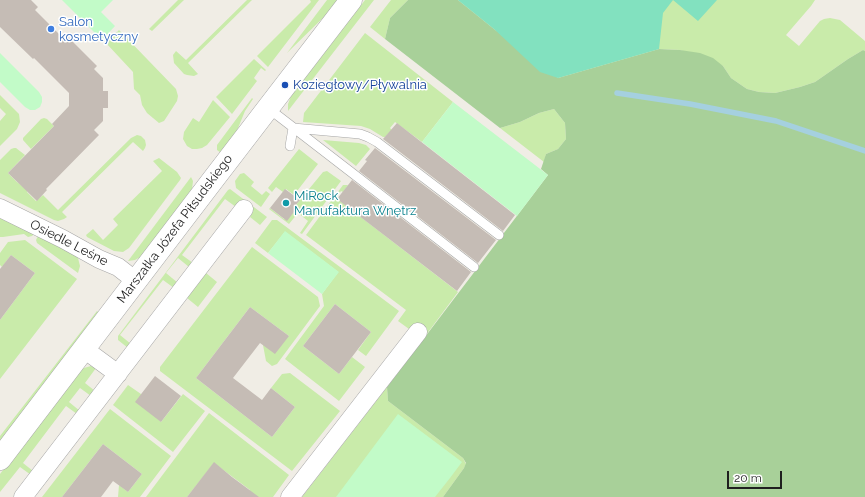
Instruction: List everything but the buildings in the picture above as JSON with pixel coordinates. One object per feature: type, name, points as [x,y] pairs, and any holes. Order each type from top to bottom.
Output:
[{"type":"street","name":"Marszałka Józefa Piłsudskiego","points":[[0,459],[351,0]]},
{"type":"street","name":"Osiedle Leśne","points":[[0,208],[63,239],[99,259],[118,267],[136,281]]},
{"type":"street","points":[[23,497],[244,209]]},
{"type":"street","points":[[290,497],[418,332]]},
{"type":"street","points":[[84,349],[118,374]]},
{"type":"lane","points":[[268,108],[474,267]]},
{"type":"lane","points":[[290,146],[293,128]]},
{"type":"lane","points":[[293,128],[360,134],[368,137],[499,235]]},
{"type":"green space","points":[[62,0],[113,0],[101,12],[115,26],[102,40]]},
{"type":"green space","points":[[178,0],[184,0],[152,31],[149,29]]},
{"type":"green space","points":[[247,0],[252,0],[188,63],[198,74],[194,76],[184,74],[174,63],[173,55],[176,51],[186,60]]},
{"type":"green space","points":[[310,0],[319,0],[268,67],[257,56],[311,2]]},
{"type":"green space","points":[[327,0],[339,0],[328,13],[287,53]]},
{"type":"green space","points":[[365,0],[374,0],[288,111],[288,104],[291,96]]},
{"type":"green space","points":[[391,0],[408,0],[390,18],[385,39],[370,27]]},
{"type":"green space","points":[[408,0],[458,0],[558,78],[659,49],[680,50],[700,53],[713,58],[723,66],[731,78],[747,89],[759,92],[775,93],[815,82],[848,59],[863,50],[865,51],[865,497],[443,497],[466,463],[463,458],[388,401],[387,387],[548,175],[541,169],[546,154],[558,149],[566,139],[565,123],[554,109],[539,113],[520,122],[500,128],[385,39],[390,18]]},
{"type":"green space","points":[[458,0],[815,0],[786,35],[799,46],[820,21],[830,18],[840,20],[865,41],[865,51],[863,50],[848,59],[815,82],[775,93],[759,92],[747,89],[731,78],[723,66],[680,50],[659,49],[558,78]]},
{"type":"green space","points":[[458,0],[673,0],[663,13],[659,49],[558,78],[540,72],[494,29]]},
{"type":"green space","points":[[673,0],[717,0],[698,21]]},
{"type":"green space","points":[[119,30],[176,89],[178,96],[177,101],[164,121],[159,123],[147,113],[142,105],[140,95],[134,89],[133,72],[106,43]]},
{"type":"green space","points":[[365,33],[453,102],[422,142],[395,122],[390,128],[392,130],[385,137],[383,137],[370,129],[361,126],[303,122],[304,113]]},
{"type":"green space","points":[[0,53],[39,92],[42,97],[40,107],[35,110],[30,110],[25,107],[0,82]]},
{"type":"green space","points":[[254,59],[266,70],[265,71],[261,68],[254,78],[257,81],[232,114],[216,97]]},
{"type":"green space","points":[[0,95],[19,114],[20,122],[17,129],[0,146],[0,121],[6,114],[0,108]]},
{"type":"green space","points":[[252,98],[253,99],[245,111],[236,133],[221,153],[217,150],[217,145]]},
{"type":"green space","points":[[213,100],[230,117],[207,145],[202,148],[192,149],[187,146],[183,139],[184,132],[193,118],[199,122]]},
{"type":"green space","points":[[453,102],[548,175],[517,216],[422,142]]},
{"type":"green space","points":[[554,109],[565,123],[566,139],[558,149],[546,154],[544,162],[500,128],[520,122],[539,113]]},
{"type":"green space","points":[[44,118],[54,126],[31,149],[23,138],[41,119]]},
{"type":"green space","points":[[137,135],[141,136],[145,140],[146,145],[143,151],[133,142],[62,212],[67,217],[64,219],[58,221],[54,220],[0,193],[0,160],[11,149],[16,148],[25,155],[8,173],[28,190],[27,192],[36,201],[43,195],[58,210],[131,138]]},
{"type":"green space","points":[[323,140],[359,143],[366,145],[370,149],[356,166]]},
{"type":"green space","points":[[299,149],[318,164],[294,195],[286,189],[283,192],[276,187],[272,192],[268,188]]},
{"type":"green space","points":[[159,158],[177,172],[181,178],[129,248],[123,252],[114,251],[87,237],[86,235],[93,229],[103,240],[118,225],[113,219],[162,171],[153,161]]},
{"type":"green space","points":[[327,171],[341,181],[302,234],[300,233],[308,221],[298,213],[289,224],[269,209],[270,208],[284,219],[288,215],[290,216],[297,208],[295,206],[323,172]]},
{"type":"green space","points":[[244,173],[254,182],[251,186],[262,195],[266,191],[270,194],[261,207],[236,188],[235,181],[240,174]]},
{"type":"green space","points":[[191,177],[193,181],[192,189],[142,256],[135,260],[128,261]]},
{"type":"green space","points":[[343,185],[348,185],[336,198],[458,292],[426,335],[409,329],[398,321],[406,310],[306,235]]},
{"type":"green space","points":[[230,189],[267,217],[260,225],[250,217],[252,213],[239,203],[236,207],[225,199],[182,255],[193,263],[189,267],[178,258],[166,273],[178,283],[174,288],[163,280],[120,335],[131,344],[128,348],[118,340],[118,336],[228,190]]},
{"type":"green space","points":[[0,218],[34,234],[28,237],[24,234],[0,237]]},
{"type":"green space","points":[[272,220],[277,220],[399,311],[366,356],[358,350],[371,332],[335,304],[303,346],[339,374],[352,357],[365,367],[339,401],[285,359],[324,306],[322,294],[338,272],[285,232],[268,253],[255,243]]},
{"type":"green space","points":[[285,231],[339,272],[322,294],[268,253]]},
{"type":"green space","points":[[38,236],[75,255],[78,258],[80,266],[78,273],[37,243],[36,240]]},
{"type":"green space","points":[[25,240],[77,279],[0,379],[0,320],[35,273],[11,255],[2,267],[0,265],[0,253],[8,242]]},
{"type":"green space","points":[[252,247],[318,297],[320,306],[277,364],[272,366],[266,361],[263,345],[289,336],[250,307],[196,378],[272,437],[295,407],[271,388],[282,374],[290,373],[340,411],[292,471],[160,371],[160,367]]},
{"type":"green space","points":[[206,273],[217,282],[198,307],[187,298]]},
{"type":"green space","points":[[97,311],[98,312],[0,442],[0,436]]},
{"type":"green space","points":[[91,366],[96,368],[85,383],[95,391],[91,396],[80,388],[69,402],[80,411],[77,414],[66,406],[23,463],[33,471],[31,475],[20,467],[0,492],[0,474],[80,371]]},
{"type":"green space","points":[[128,385],[141,394],[161,422],[183,394],[205,411],[173,452],[113,405]]},
{"type":"green space","points":[[387,387],[388,401],[463,458],[466,464],[464,468],[443,497],[302,497]]},
{"type":"green space","points":[[110,409],[171,456],[140,497],[118,497],[119,485],[128,492],[142,474],[103,444],[62,497],[42,497]]},
{"type":"green space","points":[[209,413],[289,475],[273,497],[245,497],[250,490],[214,463],[187,497],[146,497]]},
{"type":"green space","points":[[398,414],[462,462],[435,497],[336,497]]},
{"type":"waterway","points":[[617,93],[690,104],[776,121],[865,151]]},
{"type":"place","name":"Salon kosmetyczny","points":[[51,29]]},
{"type":"place","name":"Koziegłowy/Pływalnia","points":[[285,85]]},
{"type":"place","name":"MiRock Manufaktura Wnętrz","points":[[286,203]]}]
